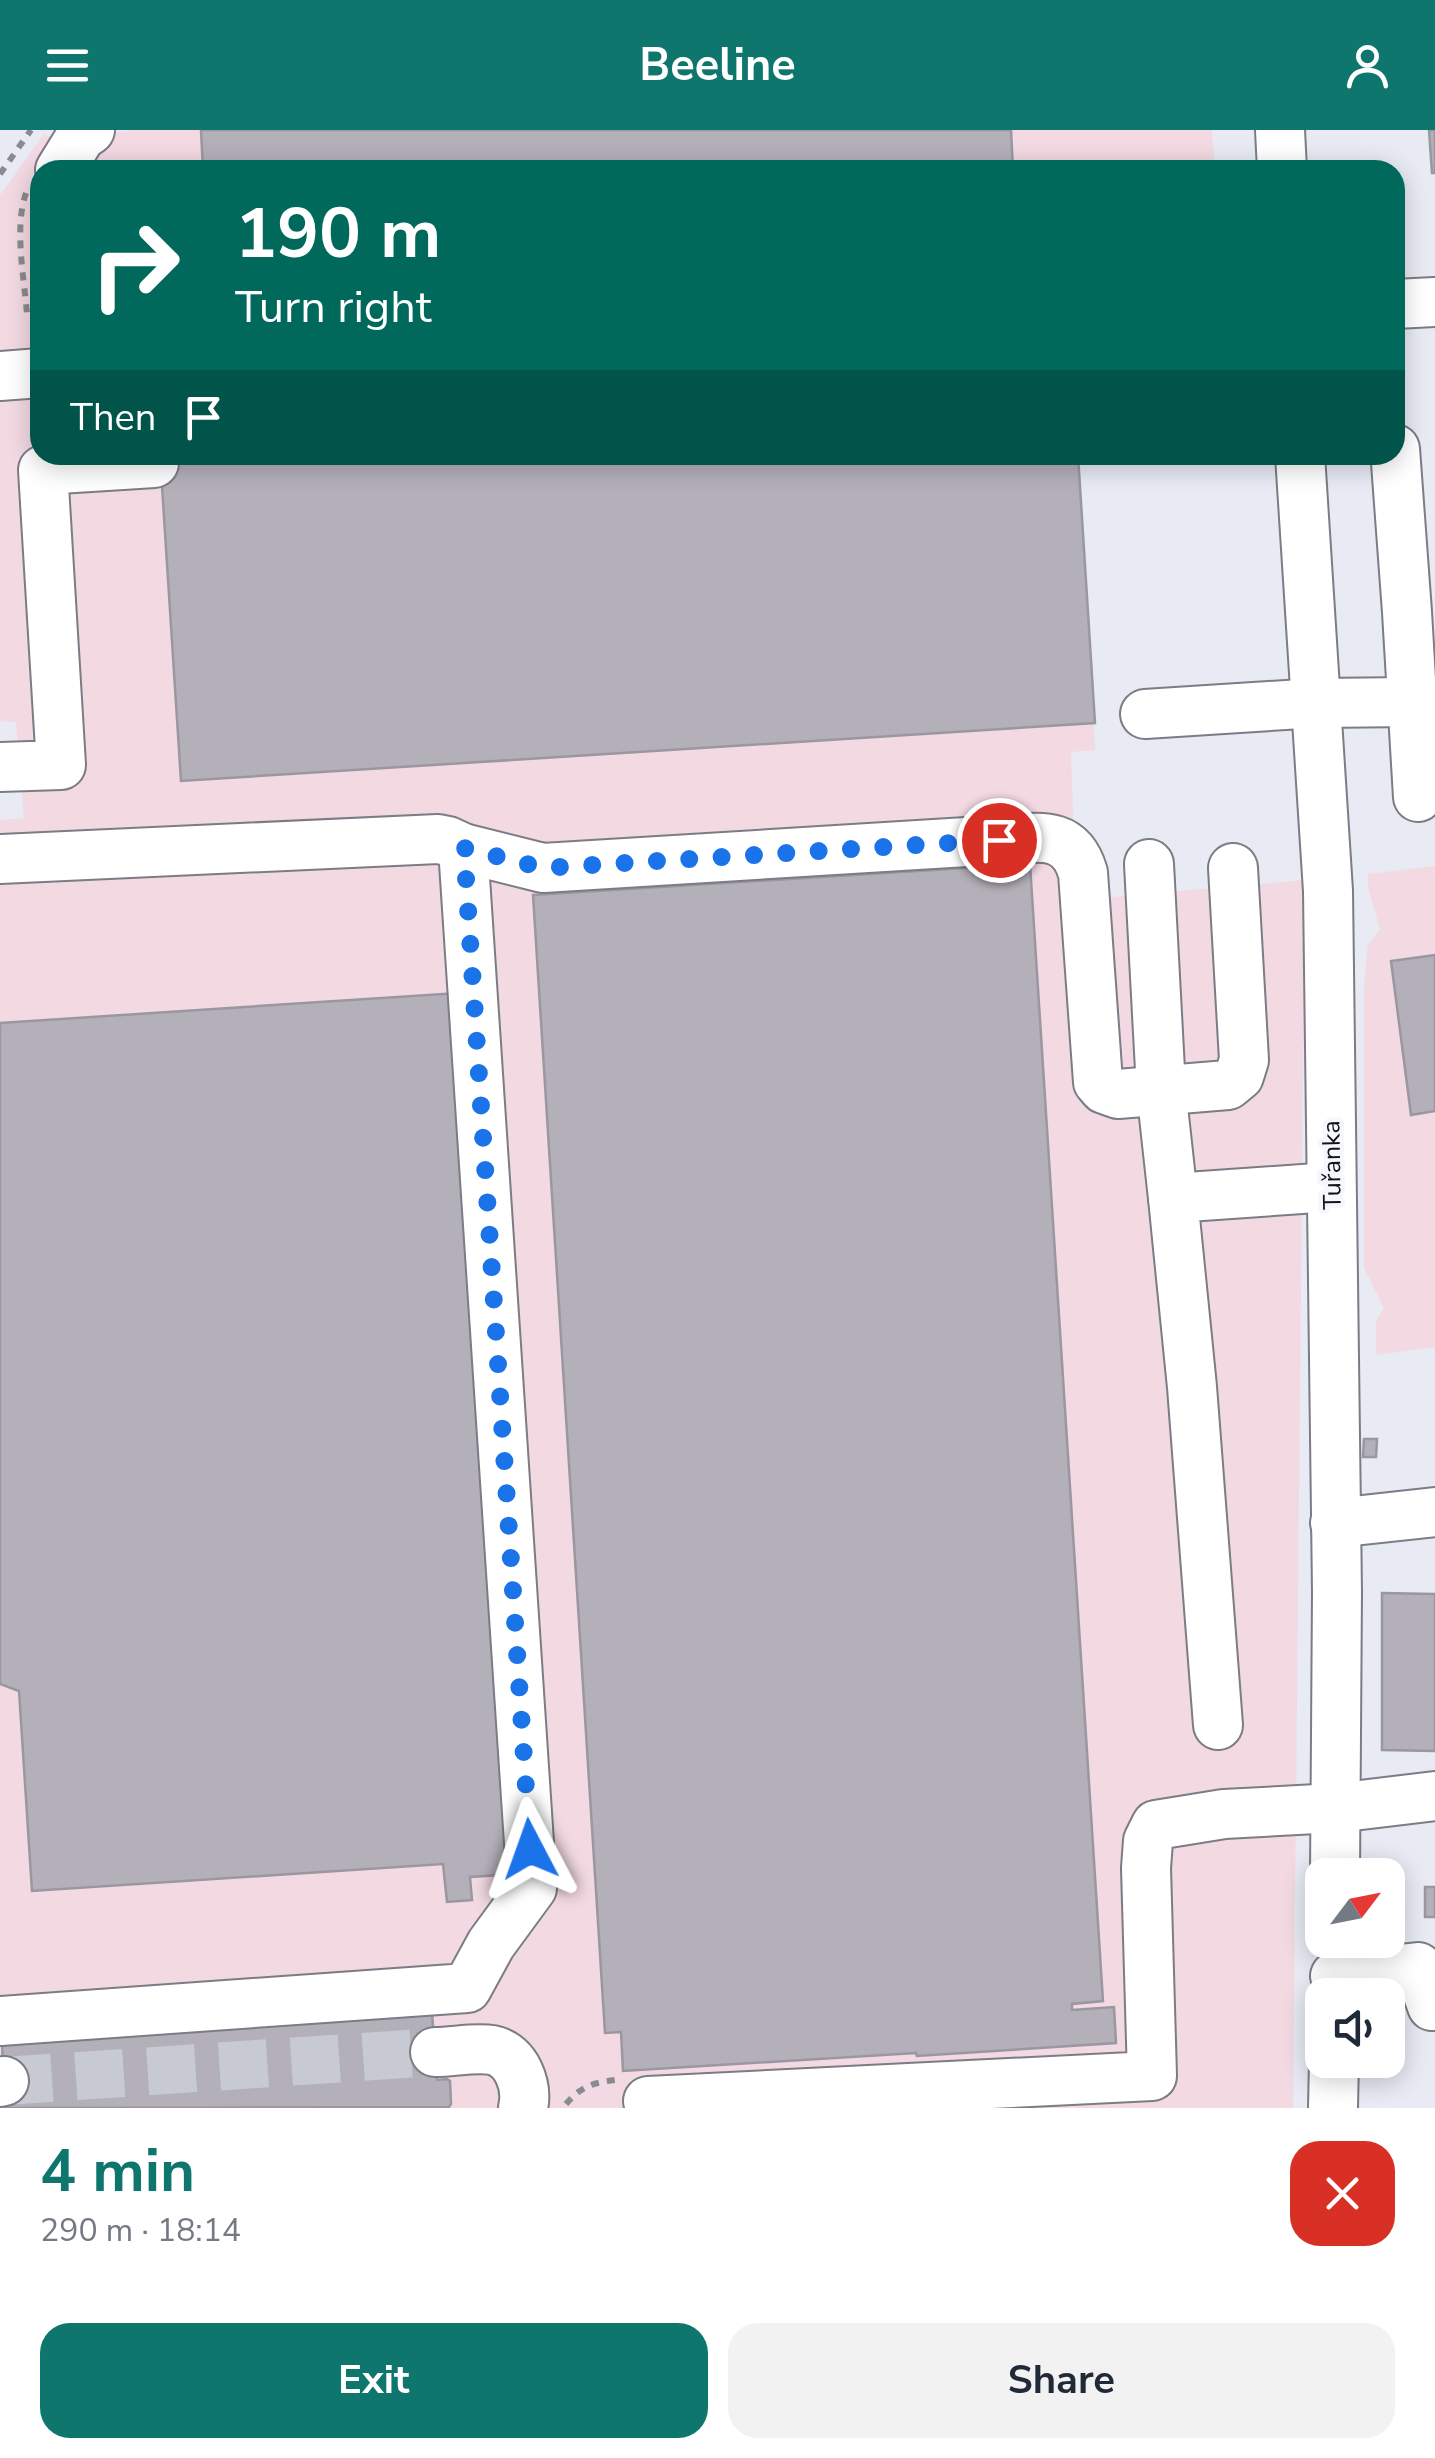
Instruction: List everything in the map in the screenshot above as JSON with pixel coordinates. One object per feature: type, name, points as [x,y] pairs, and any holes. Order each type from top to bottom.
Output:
[{"type":"street","points":[[60,160],[90,130]]},
{"type":"street","points":[[1280,130],[1282,160]]},
{"type":"street","points":[[1405,304],[1435,302]]},
{"type":"street","points":[[0,376],[30,374]]},
{"type":"street","points":[[0,767],[61,765],[43,470],[136,465]]},
{"type":"street","name":"Tuřanka","points":[[1301,465],[1328,891],[1336,1858]]},
{"type":"street","points":[[1396,465],[1418,796]]},
{"type":"street","points":[[1145,714],[1317,703],[1412,702]]},
{"type":"street","points":[[0,859],[438,839],[543,868],[1014,839],[1058,840],[1078,857],[1083,873],[1098,1082],[1118,1094],[1228,1085],[1239,1076],[1244,1060],[1233,868]]},
{"type":"street","points":[[0,2021],[466,1988],[491,1944],[532,1888],[464,848]]},
{"type":"street","points":[[1149,864],[1161,1088],[1192,1388],[1218,1724]]},
{"type":"street","points":[[1173,1198],[1331,1187]]},
{"type":"street","points":[[1335,1523],[1435,1512]]},
{"type":"street","points":[[637,2090],[1152,2076],[1146,1868],[1148,1841],[1156,1825],[1224,1814],[1336,1808],[1435,1796]]},
{"type":"street","points":[[1335,1970],[1418,1967],[1435,2006]]},
{"type":"street","points":[[436,2052],[494,2050],[513,2063],[522,2080],[523,2108]]},
{"type":"street","points":[[1333,2108],[1334,2078]]},
{"type":"path","points":[[0,174],[31,130]]},
{"type":"path","points":[[27,314],[20,229],[22,204],[30,195]]},
{"type":"path","points":[[564,2108],[578,2090],[590,2084],[637,2090]]},
{"type":"shaded area","points":[[131,130],[1212,130],[1214,160],[30,160],[30,465],[1079,465],[1095,750],[1071,752],[1076,900],[1305,880],[1293,2108],[0,2108],[0,820],[24,818],[16,722],[0,721],[0,195],[44,134],[60,141]]},
{"type":"shaded area","points":[[1435,866],[1435,1347],[1376,1355],[1376,1321],[1384,1308],[1364,1268],[1364,986],[1368,945],[1380,929],[1368,874]]},
{"type":"building","points":[[201,130],[1011,130],[1012,160],[202,160]]},
{"type":"building","points":[[1429,130],[1435,130],[1435,173],[1432,173]]},
{"type":"building","points":[[161,465],[1079,465],[1095,723],[181,781]]},
{"type":"building","points":[[1030,864],[1103,2001],[1072,2004],[1072,2010],[1114,2007],[1116,2043],[623,2071],[621,2032],[605,2033],[533,895]]},
{"type":"building","points":[[1435,955],[1435,1111],[1411,1115],[1391,961]]},
{"type":"building","points":[[458,993],[518,1874],[470,1877],[472,1900],[447,1902],[443,1864],[32,1891],[19,1691],[0,1684],[0,1023]]},
{"type":"building","points":[[1364,1439],[1377,1439],[1376,1457],[1363,1457]]},
{"type":"building","points":[[1382,1593],[1435,1594],[1435,1751],[1382,1750]]},
{"type":"building","points":[[1425,1887],[1435,1887],[1435,1917],[1425,1917]]},
{"type":"building","points":[[432,2013],[437,2080],[450,2081],[449,2107],[4,2108],[2,2038]]},
{"type":"tunnel","points":[[4,2081],[435,2052]]},
{"type":"route","points":[[530,1849],[464,848],[543,868],[999,840]]}]
